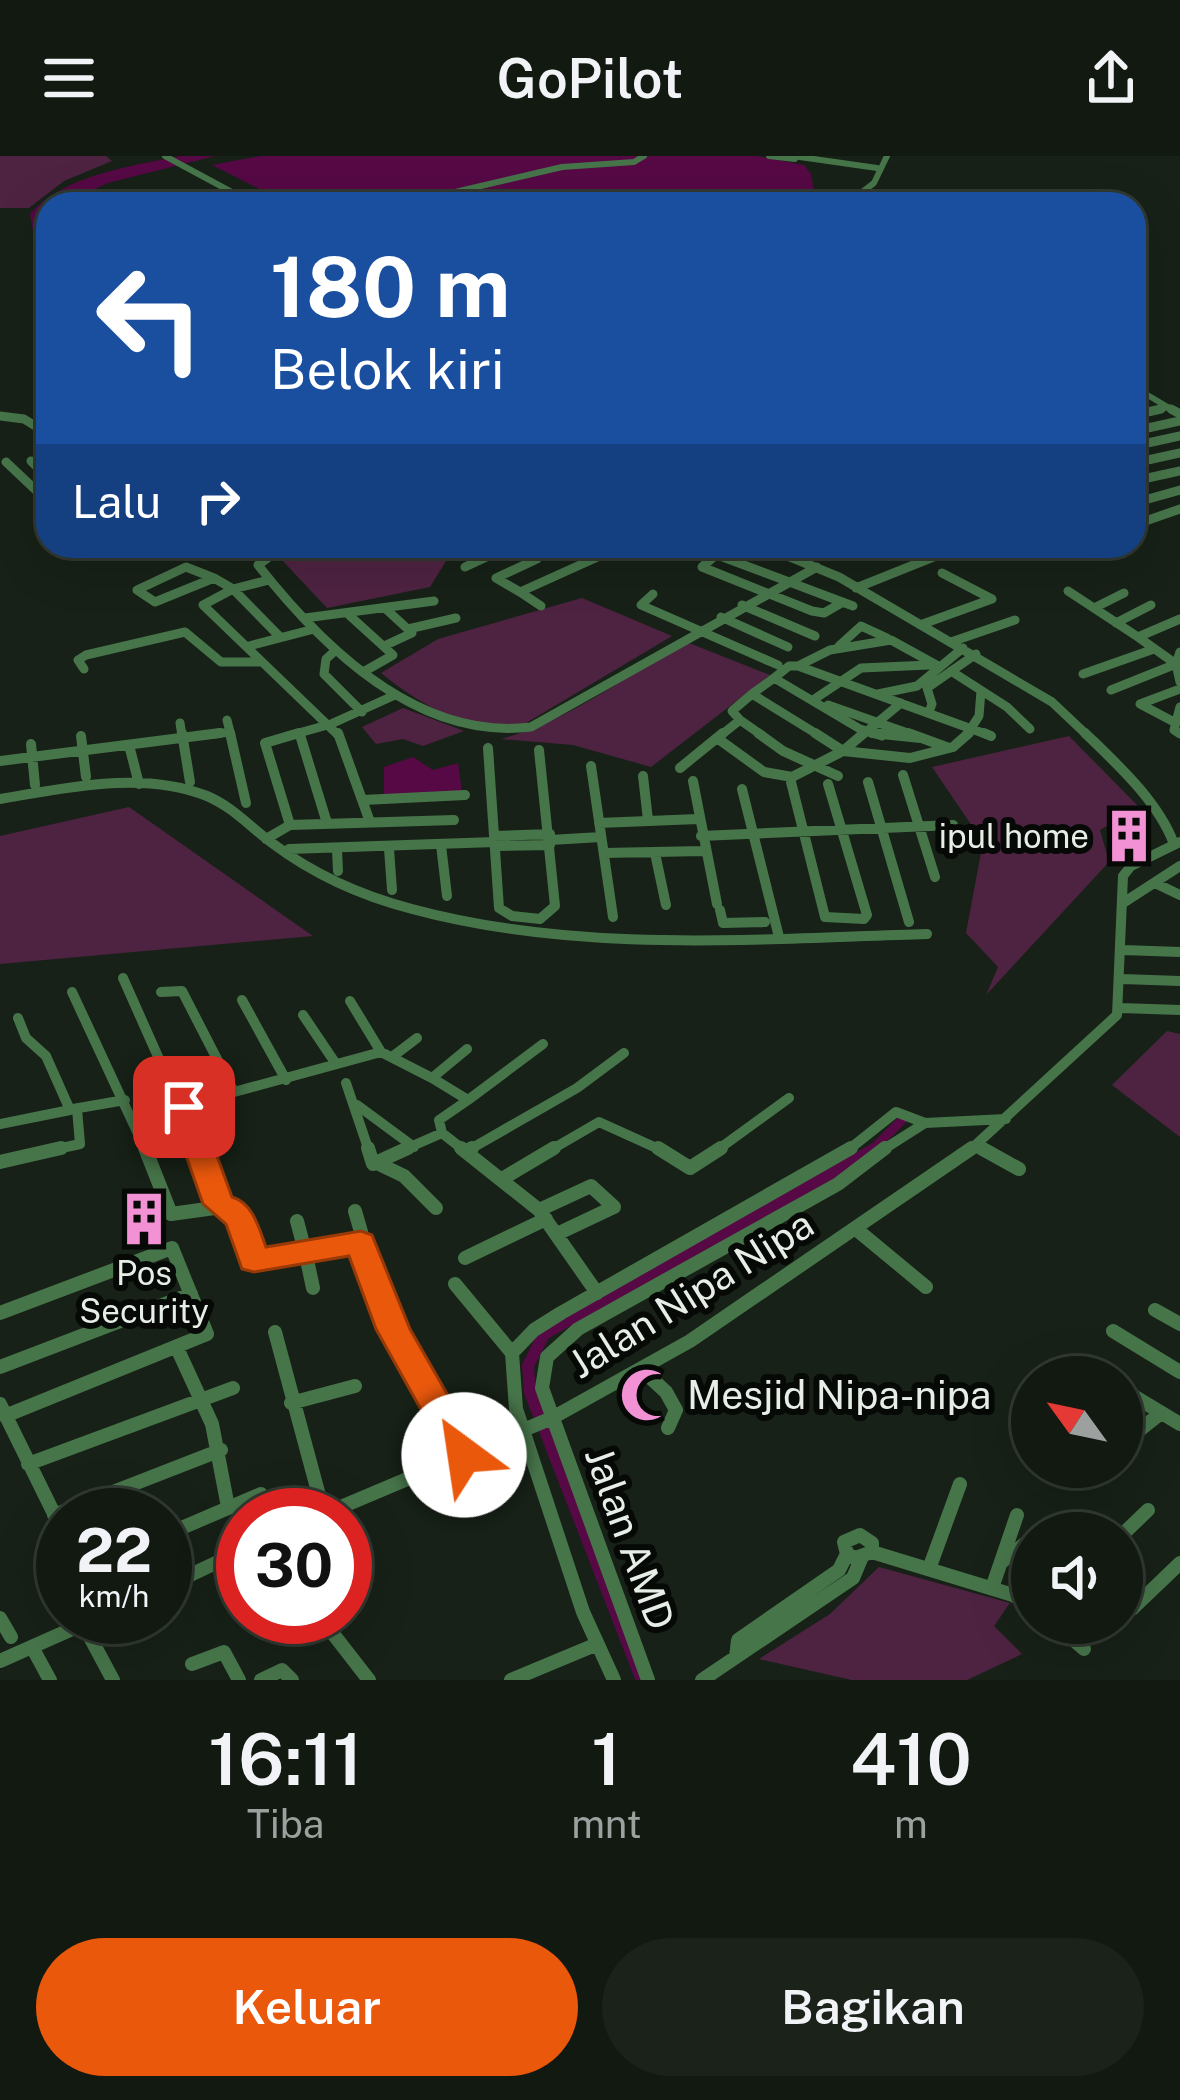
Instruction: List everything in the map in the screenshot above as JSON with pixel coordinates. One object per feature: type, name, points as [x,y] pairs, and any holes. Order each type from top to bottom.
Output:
[{"type":"street","points":[[165,156],[231,192]]},
{"type":"street","points":[[455,192],[562,167],[634,162],[644,156]]},
{"type":"street","points":[[769,156],[833,159],[877,168]]},
{"type":"street","points":[[853,165],[862,156]]},
{"type":"street","points":[[862,192],[874,183],[877,168],[887,156]]},
{"type":"street","points":[[1146,394],[1180,418]]},
{"type":"street","points":[[1146,412],[1168,407]]},
{"type":"street","points":[[0,416],[20,418],[36,427]]},
{"type":"street","points":[[1146,428],[1180,418]]},
{"type":"street","points":[[1146,443],[1180,436]]},
{"type":"street","points":[[1146,461],[1180,453]]},
{"type":"street","points":[[31,461],[36,466]]},
{"type":"street","points":[[6,462],[36,488]]},
{"type":"street","points":[[1146,478],[1180,471]]},
{"type":"street","points":[[22,490],[36,494]]},
{"type":"street","points":[[1146,499],[1180,490]]},
{"type":"street","points":[[1146,504],[1168,513]]},
{"type":"street","points":[[1146,521],[1180,509]]},
{"type":"street","points":[[268,558],[258,564],[314,629],[395,695],[477,730],[515,732],[814,565]]},
{"type":"street","points":[[465,567],[484,558]]},
{"type":"street","points":[[520,592],[596,558]]},
{"type":"street","points":[[712,558],[702,567],[823,614],[848,604],[725,558]]},
{"type":"street","points":[[796,558],[976,654],[1067,713],[1118,765],[1177,843],[1126,871],[1121,1008],[1180,1010]]},
{"type":"street","points":[[856,588],[932,558]]},
{"type":"street","points":[[542,606],[496,578],[537,559],[558,576]]},
{"type":"street","points":[[214,578],[154,602],[137,590],[186,567],[214,578],[233,589],[280,637]]},
{"type":"street","points":[[920,625],[992,599],[942,573]]},
{"type":"street","points":[[190,610],[229,595],[233,589],[269,580]]},
{"type":"street","points":[[1068,591],[1176,664]]},
{"type":"street","points":[[1094,608],[1124,593]]},
{"type":"street","points":[[653,594],[640,605],[774,663],[788,647],[810,634],[739,607]]},
{"type":"street","points":[[305,618],[434,601]]},
{"type":"street","points":[[1116,623],[1151,604]]},
{"type":"street","points":[[203,605],[334,728],[370,822]]},
{"type":"street","points":[[384,646],[411,634],[387,610]]},
{"type":"street","points":[[349,615],[393,657],[365,671]]},
{"type":"street","points":[[722,617],[788,647]]},
{"type":"street","points":[[408,629],[456,618]]},
{"type":"street","points":[[1138,637],[1180,619]]},
{"type":"street","points":[[951,642],[1015,620]]},
{"type":"street","points":[[249,646],[314,629]]},
{"type":"street","points":[[84,669],[79,662],[82,657],[177,633],[194,635],[221,662],[259,662]]},
{"type":"street","points":[[798,666],[836,648],[891,640],[981,691],[1030,729]]},
{"type":"street","points":[[929,712],[932,704],[925,691],[963,648]]},
{"type":"street","points":[[1083,674],[1154,649]]},
{"type":"street","points":[[324,670],[336,650]]},
{"type":"street","points":[[1180,652],[1176,664],[1180,686],[1140,704],[1178,729],[1180,707]]},
{"type":"street","points":[[878,694],[917,686],[976,654]]},
{"type":"street","points":[[324,670],[349,661]]},
{"type":"street","points":[[819,701],[839,681],[875,665],[900,662],[943,668]]},
{"type":"street","points":[[1111,690],[1176,664]]},
{"type":"street","points":[[791,782],[825,917],[856,920],[867,915],[833,780],[783,751],[732,711],[789,666],[798,666],[992,736]]},
{"type":"street","points":[[324,670],[362,712]]},
{"type":"street","points":[[774,678],[819,701],[949,748]]},
{"type":"street","points":[[752,694],[843,751],[900,762],[949,748],[972,727],[982,706],[981,691]]},
{"type":"street","points":[[290,825],[264,746],[334,728],[395,695]]},
{"type":"street","points":[[819,701],[864,734],[921,738]]},
{"type":"street","points":[[717,738],[762,772],[805,776],[819,770],[901,703]]},
{"type":"street","points":[[680,767],[740,719]]},
{"type":"street","points":[[180,723],[190,782]]},
{"type":"street","points":[[0,761],[31,750],[82,751],[229,726],[246,802]]},
{"type":"street","points":[[299,735],[327,823]]},
{"type":"street","points":[[81,736],[86,777]]},
{"type":"street","points":[[129,745],[140,784]]},
{"type":"street","points":[[488,748],[499,908],[529,924],[545,918],[555,906],[539,750]]},
{"type":"street","points":[[31,750],[35,785]]},
{"type":"street","points":[[692,758],[703,768]]},
{"type":"street","points":[[591,766],[613,917]]},
{"type":"street","points":[[903,775],[935,877]]},
{"type":"street","points":[[643,776],[648,820]]},
{"type":"street","points":[[693,782],[723,923],[764,922]]},
{"type":"street","points":[[868,782],[909,922]]},
{"type":"street","points":[[0,799],[140,784],[207,797],[232,809],[312,869],[377,897],[442,916],[748,939],[928,934]]},
{"type":"street","points":[[742,789],[779,937]]},
{"type":"street","points":[[363,800],[464,795]]},
{"type":"street","points":[[599,823],[698,819]]},
{"type":"street","points":[[266,839],[290,825],[454,820]]},
{"type":"street","points":[[701,836],[953,825]]},
{"type":"street","points":[[289,849],[601,837]]},
{"type":"street","points":[[441,845],[446,896]]},
{"type":"street","points":[[389,848],[392,890]]},
{"type":"street","points":[[338,850],[338,871]]},
{"type":"street","points":[[604,853],[704,850]]},
{"type":"street","points":[[655,853],[666,905]]},
{"type":"street","points":[[1123,903],[1180,866]]},
{"type":"street","points":[[1155,884],[1180,895]]},
{"type":"street","points":[[840,920],[843,937]]},
{"type":"street","points":[[856,920],[860,936]]},
{"type":"street","points":[[746,922],[748,939]]},
{"type":"street","points":[[1123,950],[1180,952]]},
{"type":"street","points":[[123,978],[184,1107],[219,1204]]},
{"type":"street","points":[[1122,979],[1180,981]]},
{"type":"street","points":[[161,992],[182,991],[234,1092]]},
{"type":"street","points":[[72,992],[125,1100],[171,1214],[219,1204],[231,1208],[242,1222],[255,1262],[361,1243]]},
{"type":"street","points":[[242,1000],[286,1080]]},
{"type":"street","points":[[350,1001],[386,1054],[468,1100]]},
{"type":"street","name":"Jalan Nipa Nipa","points":[[372,1494],[549,1419],[690,1341],[977,1146],[1121,1008]]},
{"type":"street","points":[[303,1015],[336,1064]]},
{"type":"street","points":[[0,1162],[80,1144],[74,1109],[46,1056],[26,1038],[18,1018]]},
{"type":"street","points":[[133,1118],[386,1054],[416,1038]]},
{"type":"street","points":[[543,1044],[439,1120],[442,1133],[502,1179],[559,1232],[597,1293]]},
{"type":"street","points":[[432,1078],[467,1049]]},
{"type":"street","points":[[467,1151],[577,1088],[623,1053]]},
{"type":"street","points":[[346,1083],[373,1163],[404,1176],[436,1208]]},
{"type":"street","points":[[502,1179],[599,1122],[631,1139],[653,1144],[690,1168],[789,1098]]},
{"type":"street","points":[[0,1124],[125,1100]]},
{"type":"street","points":[[357,1105],[414,1147]]},
{"type":"street","points":[[512,1353],[534,1330],[836,1160],[896,1112],[914,1117],[1006,1118]]},
{"type":"street","name":"Jalan AMD","points":[[648,1680],[549,1419],[541,1379],[547,1358],[565,1338],[838,1184],[914,1117]]},
{"type":"street","points":[[380,1164],[442,1133]]},
{"type":"street","points":[[977,1146],[1019,1168]]},
{"type":"street","points":[[465,1258],[591,1186],[614,1207],[559,1232]]},
{"type":"street","points":[[355,1211],[361,1243],[393,1329],[464,1455]]},
{"type":"street","points":[[297,1221],[314,1288]]},
{"type":"street","points":[[856,1229],[926,1287]]},
{"type":"street","points":[[0,1313],[172,1248],[206,1331],[200,1339],[177,1348],[3,1410],[40,1488]]},
{"type":"street","points":[[455,1284],[512,1353],[511,1389],[595,1645],[614,1680]]},
{"type":"street","points":[[0,1367],[191,1294]]},
{"type":"street","points":[[1155,1310],[1180,1324]]},
{"type":"street","points":[[1113,1331],[1180,1372]]},
{"type":"street","points":[[274,1333],[315,1488]]},
{"type":"street","points":[[177,1348],[204,1398],[221,1450],[226,1488]]},
{"type":"street","points":[[641,1369],[673,1400],[676,1411],[668,1428]]},
{"type":"street","points":[[291,1403],[355,1386]]},
{"type":"street","points":[[28,1464],[233,1388]]},
{"type":"street","points":[[1143,1402],[1180,1424]]},
{"type":"street","points":[[1143,1427],[1161,1413]]},
{"type":"street","points":[[0,1449],[16,1442]]},
{"type":"street","points":[[123,1488],[221,1450]]},
{"type":"street","points":[[929,1569],[960,1484]]},
{"type":"street","points":[[1143,1515],[1148,1510]]},
{"type":"street","points":[[992,1588],[1011,1532]]},
{"type":"street","points":[[1000,1563],[1011,1554]]},
{"type":"street","points":[[702,1680],[853,1578],[860,1555],[929,1569],[1011,1597]]},
{"type":"street","points":[[1143,1598],[1180,1563]]},
{"type":"street","points":[[0,1618],[11,1637]]},
{"type":"street","points":[[0,1661],[39,1644]]},
{"type":"street","points":[[100,1644],[113,1680]]},
{"type":"street","points":[[341,1644],[369,1680]]},
{"type":"street","points":[[1079,1644],[1084,1648]]},
{"type":"street","points":[[511,1680],[595,1645]]},
{"type":"street","points":[[32,1647],[50,1680]]},
{"type":"street","points":[[192,1664],[224,1652],[239,1680]]},
{"type":"street","points":[[260,1680],[282,1670],[292,1680]]},
{"type":"shaded area","points":[[0,156],[106,156],[112,161],[50,192],[36,192],[36,203],[29,208],[0,208]]},
{"type":"shaded area","points":[[180,156],[215,156],[88,192],[58,192],[120,168]]},
{"type":"shaded area","points":[[260,156],[757,156],[804,165],[814,192],[265,192],[212,165]]},
{"type":"shaded area","points":[[36,208],[36,249],[30,214]]},
{"type":"shaded area","points":[[280,558],[452,558],[430,587],[327,608]]},
{"type":"shaded area","points":[[582,598],[672,636],[516,729],[462,721],[411,695],[381,673],[438,639]]},
{"type":"shaded area","points":[[684,641],[770,675],[651,767],[573,745],[501,739],[573,710]]},
{"type":"shaded area","points":[[403,708],[464,731],[423,746],[403,739],[376,744],[362,727]]},
{"type":"shaded area","points":[[1069,736],[1139,807],[1100,830],[1109,862],[986,995],[998,967],[966,933],[983,842],[932,767]]},
{"type":"shaded area","points":[[413,757],[433,770],[458,763],[462,792],[384,795],[384,767]]},
{"type":"shaded area","points":[[129,807],[313,936],[0,964],[0,836]]},
{"type":"shaded area","points":[[1167,1031],[1180,1034],[1180,1137],[1112,1085]]},
{"type":"shaded area","points":[[879,1567],[1010,1603],[994,1626],[1022,1654],[967,1680],[852,1680],[759,1659],[830,1614]]},
{"type":"waterway","points":[[871,1151],[905,1117]]},
{"type":"waterway","points":[[871,1151],[876,1148]]},
{"type":"waterway","points":[[641,1678],[530,1392],[528,1366],[544,1334],[871,1151]]},
{"type":"place","name":"ipul home","points":[[1129,836]]},
{"type":"place","name":"Pos Security","points":[[144,1219]]},
{"type":"place","name":"Mesjid Nipa-nipa","points":[[647,1395]]},
{"type":"route","points":[[184,1107],[219,1204],[231,1208],[242,1222],[254,1260],[361,1243],[393,1329],[464,1455]]}]
